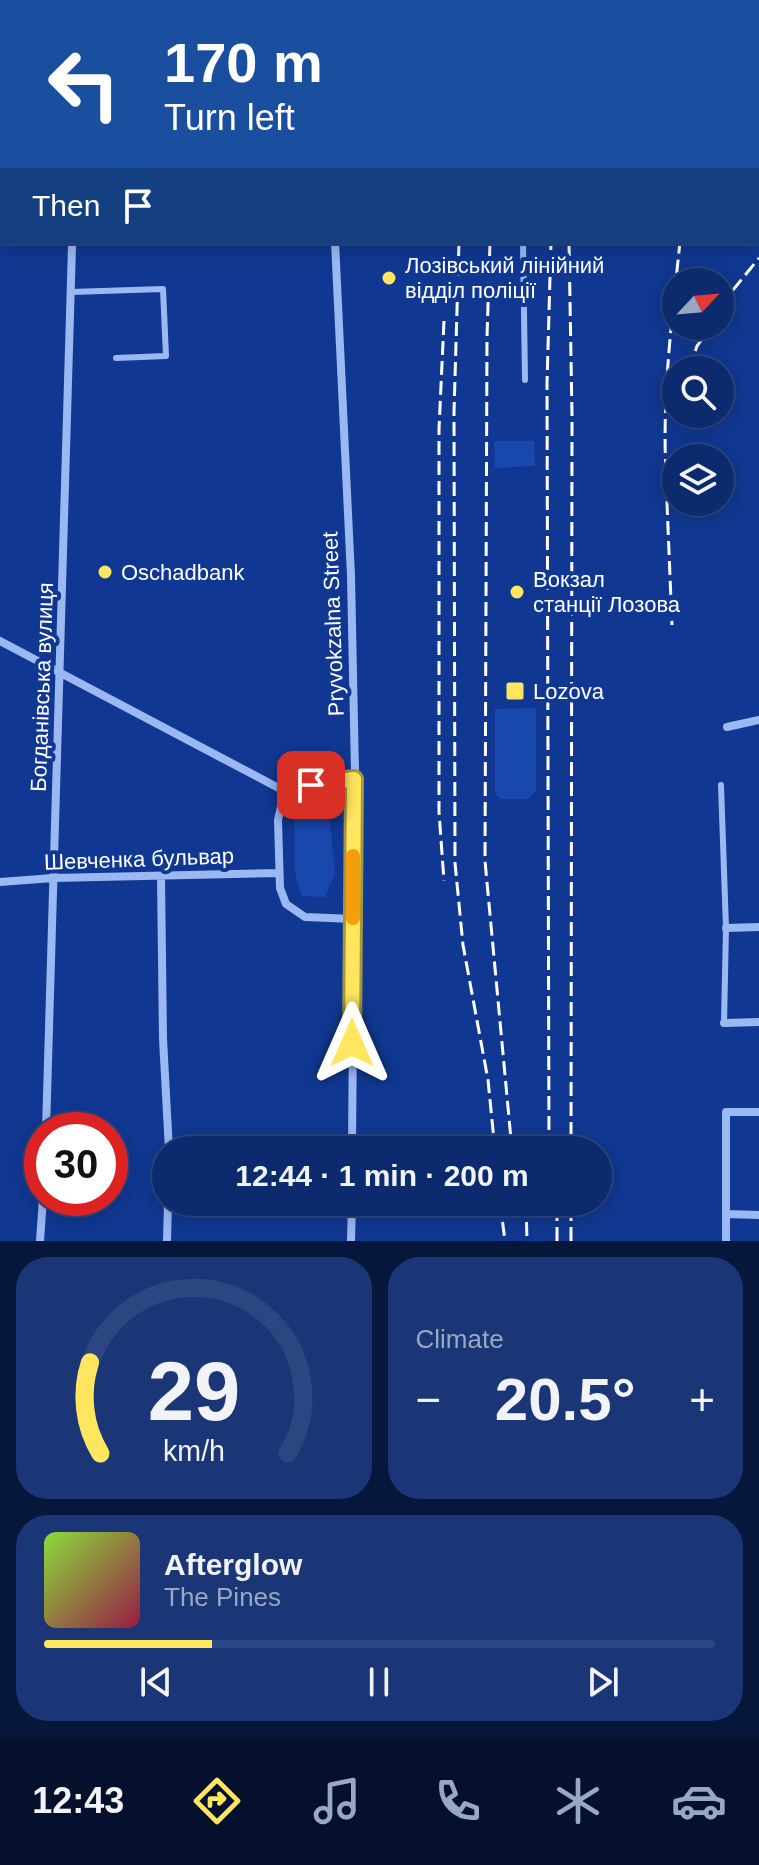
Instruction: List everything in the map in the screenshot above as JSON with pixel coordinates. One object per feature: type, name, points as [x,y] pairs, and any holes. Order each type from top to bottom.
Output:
[{"type":"street","name":"Pryvokzalna Street","points":[[335,244],[351,576],[354,779],[352,1136]]},
{"type":"street","name":"Богданівська вулиця","points":[[46,1112],[72,246]]},
{"type":"street","points":[[0,641],[290,794]]},
{"type":"street","points":[[727,727],[759,720]]},
{"type":"street","points":[[353,919],[311,918],[295,912],[281,894],[279,814],[290,794],[305,786],[354,779]]},
{"type":"street","name":"Шевченка бульвар","points":[[0,882],[279,873]]},
{"type":"street","points":[[161,876],[163,1039],[168,1136]]},
{"type":"street","points":[[726,928],[759,927]]},
{"type":"street","points":[[724,1023],[759,1022]]},
{"type":"street","points":[[726,1241],[726,1112],[759,1112]]},
{"type":"street","points":[[726,1214],[759,1215]]},
{"type":"street","points":[[40,1241],[42,1216]]},
{"type":"street","points":[[167,1241],[168,1216]]},
{"type":"street","points":[[351,1241],[352,1216]]},
{"type":"lane","points":[[523,244],[525,380]]},
{"type":"lane","points":[[71,292],[163,289],[166,356],[116,358]]},
{"type":"lane","points":[[721,785],[726,928],[724,1023]]},
{"type":"shaded area","points":[[494,441],[534,441],[535,466],[495,468]]},
{"type":"shaded area","points":[[536,708],[536,790],[528,799],[500,799],[495,793],[495,709]]},
{"type":"shaded area","points":[[316,804],[330,819],[335,874],[325,897],[302,896],[295,873],[294,814]]},
{"type":"railway","points":[[459,244],[454,412],[455,863],[463,945],[488,1080],[494,1136]]},
{"type":"railway","points":[[490,244],[485,861],[511,1136]]},
{"type":"railway","points":[[549,1136],[547,383],[551,244]]},
{"type":"railway","points":[[569,244],[572,416],[571,1136]]},
{"type":"railway","points":[[665,444],[671,328],[680,244]]},
{"type":"railway","points":[[734,289],[759,258]]},
{"type":"railway","points":[[444,321],[439,429],[439,812],[444,881]]},
{"type":"railway","points":[[694,356],[702,340]]},
{"type":"railway","points":[[668,516],[672,625]]},
{"type":"railway","points":[[502,1216],[505,1241]]},
{"type":"railway","points":[[526,1216],[527,1241]]},
{"type":"railway","points":[[557,1216],[557,1241]]},
{"type":"railway","points":[[571,1216],[571,1241]]},
{"type":"slow traffic","points":[[353,856],[353,918]]},
{"type":"place","name":"Лозівський лінійний відділ поліції","points":[[389,278]]},
{"type":"place","name":"Oschadbank","points":[[105,572]]},
{"type":"place","name":"Вокзал станції Лозова","points":[[517,592]]},
{"type":"place","name":"Lozova","points":[[515,691]]},
{"type":"route","points":[[311,785],[354,779],[352,1043]]}]
